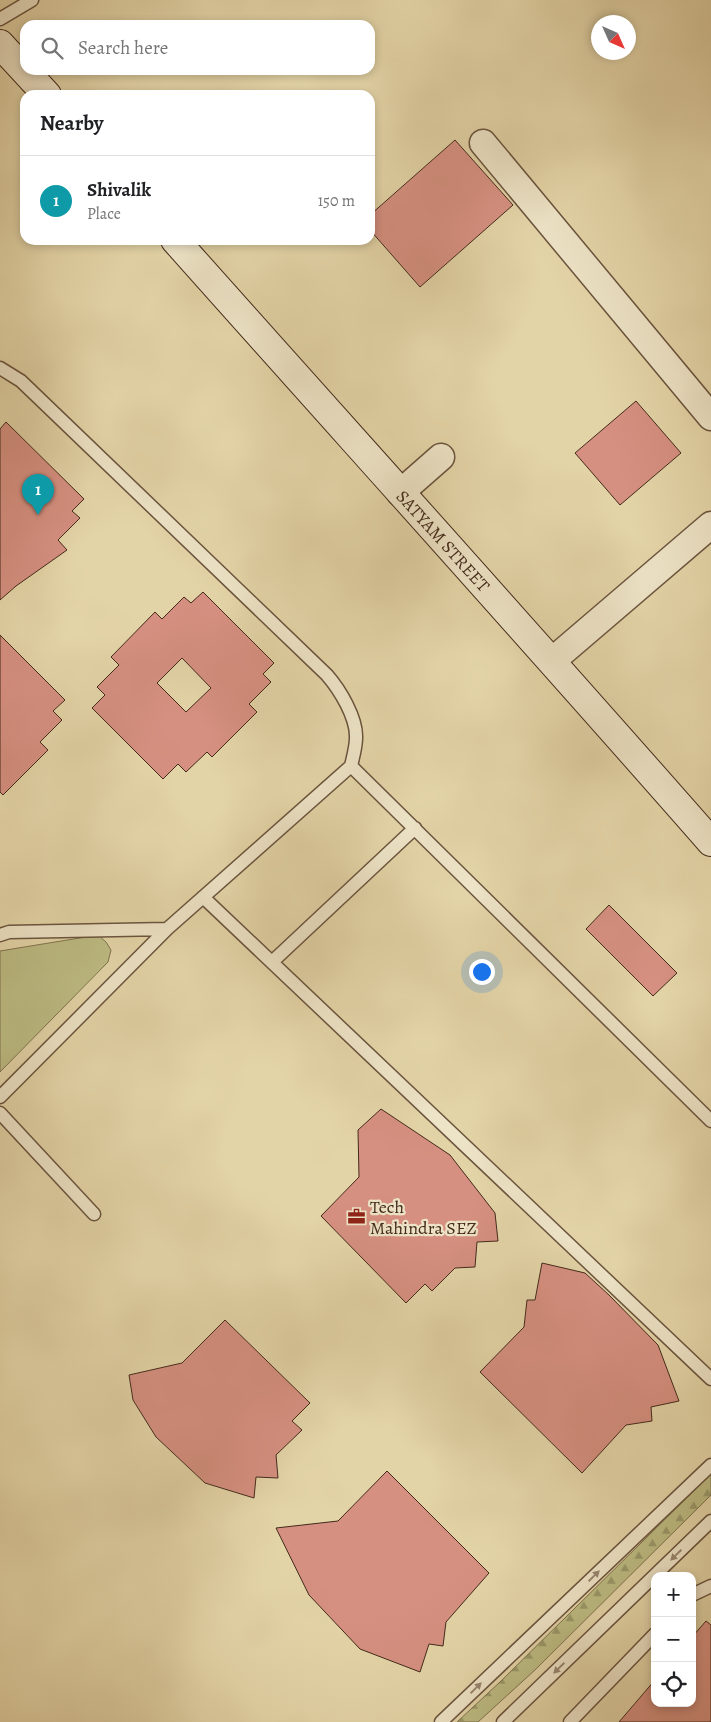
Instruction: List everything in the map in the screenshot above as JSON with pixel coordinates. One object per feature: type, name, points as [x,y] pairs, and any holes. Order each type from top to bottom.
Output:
[{"type":"street","points":[[0,44],[20,66]]},
{"type":"street","points":[[29,75],[42,90]]},
{"type":"street","points":[[483,143],[711,417]]},
{"type":"street","name":"SATYAM STREET","points":[[179,245],[552,661],[711,842]]},
{"type":"street","points":[[400,493],[442,457]]},
{"type":"street","points":[[552,661],[711,525]]},
{"type":"lane","points":[[0,19],[32,0]]},
{"type":"lane","points":[[0,368],[20,381],[327,675],[340,689],[351,714],[357,737],[351,766],[167,929],[0,1096]]},
{"type":"lane","points":[[351,766],[711,1121]]},
{"type":"lane","points":[[272,962],[415,828]]},
{"type":"lane","points":[[203,897],[711,1379]]},
{"type":"lane","points":[[0,935],[9,932],[167,929]]},
{"type":"lane","points":[[0,1113],[94,1214]]},
{"type":"lane","points":[[441,1722],[711,1465]]},
{"type":"lane","points":[[503,1722],[711,1521]]},
{"type":"lane","points":[[696,1593],[711,1586]]},
{"type":"lane","points":[[570,1722],[651,1638]]},
{"type":"green space","points":[[98,935],[111,950],[108,962],[0,1072],[0,951]]},
{"type":"green space","points":[[711,1474],[711,1495],[535,1670],[478,1722],[457,1722],[501,1681]]},
{"type":"building","points":[[455,140],[513,205],[420,287],[375,236],[375,211]]},
{"type":"building","points":[[636,401],[681,453],[620,505],[575,453]]},
{"type":"building","points":[[6,422],[84,499],[72,511],[80,518],[58,540],[67,550],[16,586],[0,600],[0,429]]},
{"type":"building","points":[[203,592],[274,663],[263,674],[271,682],[249,704],[257,712],[212,757],[207,752],[186,772],[178,764],[163,779],[92,708],[105,695],[97,687],[119,665],[111,657],[155,612],[162,619],[184,597],[191,603]],"holes":[[[182,658],[211,688],[186,712],[157,683]]]},
{"type":"building","points":[[0,635],[65,700],[53,711],[62,720],[40,742],[48,750],[3,795],[0,792]]},
{"type":"building","points":[[609,905],[677,973],[653,996],[586,929]]},
{"type":"building","points":[[381,1109],[450,1155],[495,1213],[498,1241],[477,1242],[475,1267],[455,1268],[432,1291],[425,1284],[406,1303],[321,1216],[359,1177],[358,1130]]},
{"type":"building","points":[[542,1263],[585,1273],[609,1295],[658,1345],[679,1401],[651,1407],[652,1421],[626,1425],[582,1473],[480,1372],[524,1327],[527,1300],[535,1300]]},
{"type":"building","points":[[225,1320],[310,1403],[292,1421],[302,1430],[276,1455],[278,1478],[256,1477],[254,1498],[205,1483],[156,1437],[133,1400],[129,1375],[182,1363]]},
{"type":"building","points":[[387,1471],[489,1573],[446,1622],[443,1646],[429,1644],[420,1672],[360,1649],[309,1595],[276,1528],[338,1521]]},
{"type":"building","points":[[706,1621],[711,1625],[711,1722],[619,1722],[651,1685],[651,1707],[696,1707],[696,1632]]},
{"type":"place","name":"Shivalik","points":[[38,515]]},
{"type":"place","name":"Tech Mahindra SEZ","points":[[356,1217]]}]
